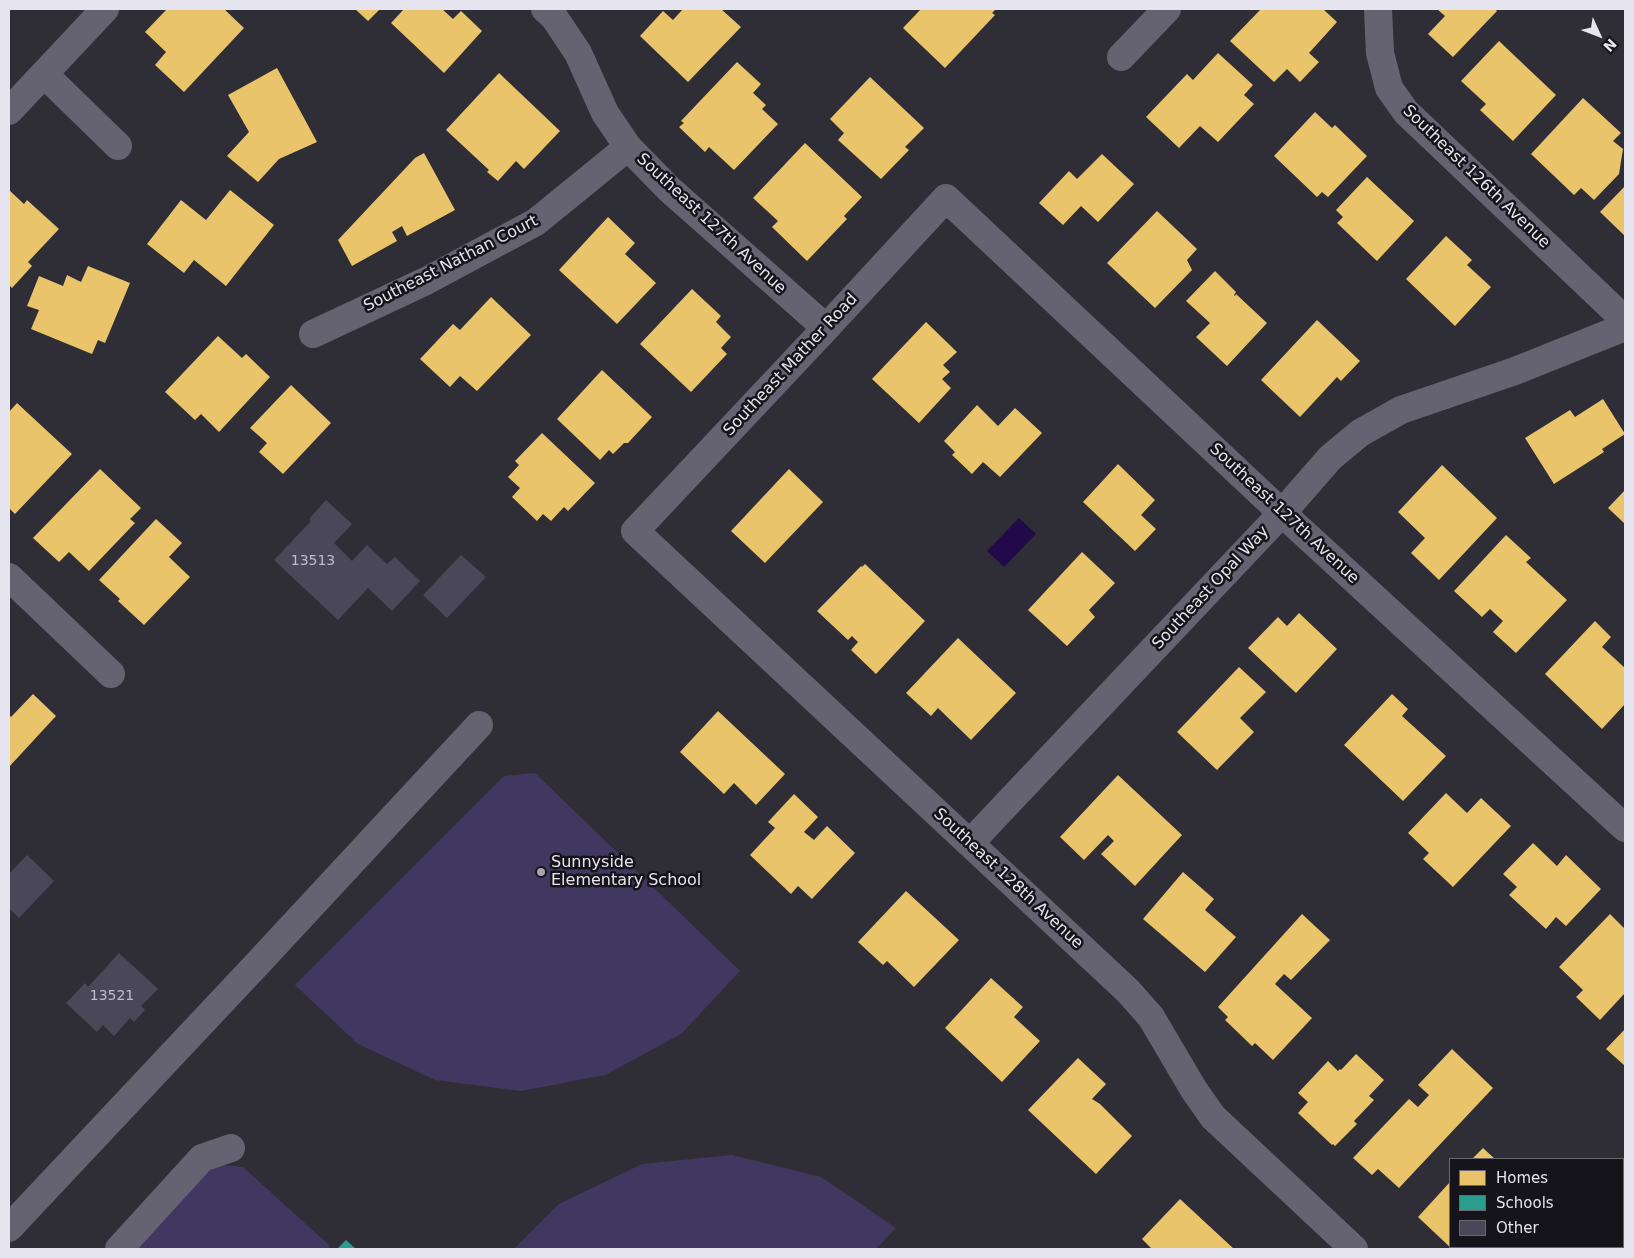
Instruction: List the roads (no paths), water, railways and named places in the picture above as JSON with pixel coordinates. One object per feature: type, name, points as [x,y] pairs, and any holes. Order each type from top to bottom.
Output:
[{"type":"street","points":[[9,111],[105,9]]},
{"type":"street","name":"Southeast 127th Avenue","points":[[546,9],[554,17],[578,53],[605,113],[628,147],[669,189],[826,328]]},
{"type":"street","points":[[1121,57],[1167,9]]},
{"type":"street","name":"Southeast 126th Avenue","points":[[1378,9],[1380,53],[1389,88],[1406,112],[1625,320]]},
{"type":"street","points":[[44,74],[118,146]]},
{"type":"street","name":"Southeast Nathan Court","points":[[313,334],[426,281],[536,222],[628,147]]},
{"type":"street","name":"Southeast 127th Avenue","points":[[946,198],[1282,513],[1625,828]]},
{"type":"street","name":"Southeast Mather Road","points":[[635,531],[946,198]]},
{"type":"street","name":"Southeast Opal Way","points":[[970,843],[1282,513],[1330,458],[1360,433],[1401,410],[1515,371],[1625,327]]},
{"type":"street","name":"Southeast 128th Avenue","points":[[635,531],[1128,990],[1151,1017],[1194,1090],[1213,1117],[1354,1249]]},
{"type":"street","points":[[9,577],[111,674]]},
{"type":"street","points":[[9,1228],[479,725]]},
{"type":"street","points":[[120,1249],[202,1158],[231,1148]]},
{"type":"place","name":"Sunnyside Elementary School","points":[[541,872]]}]
